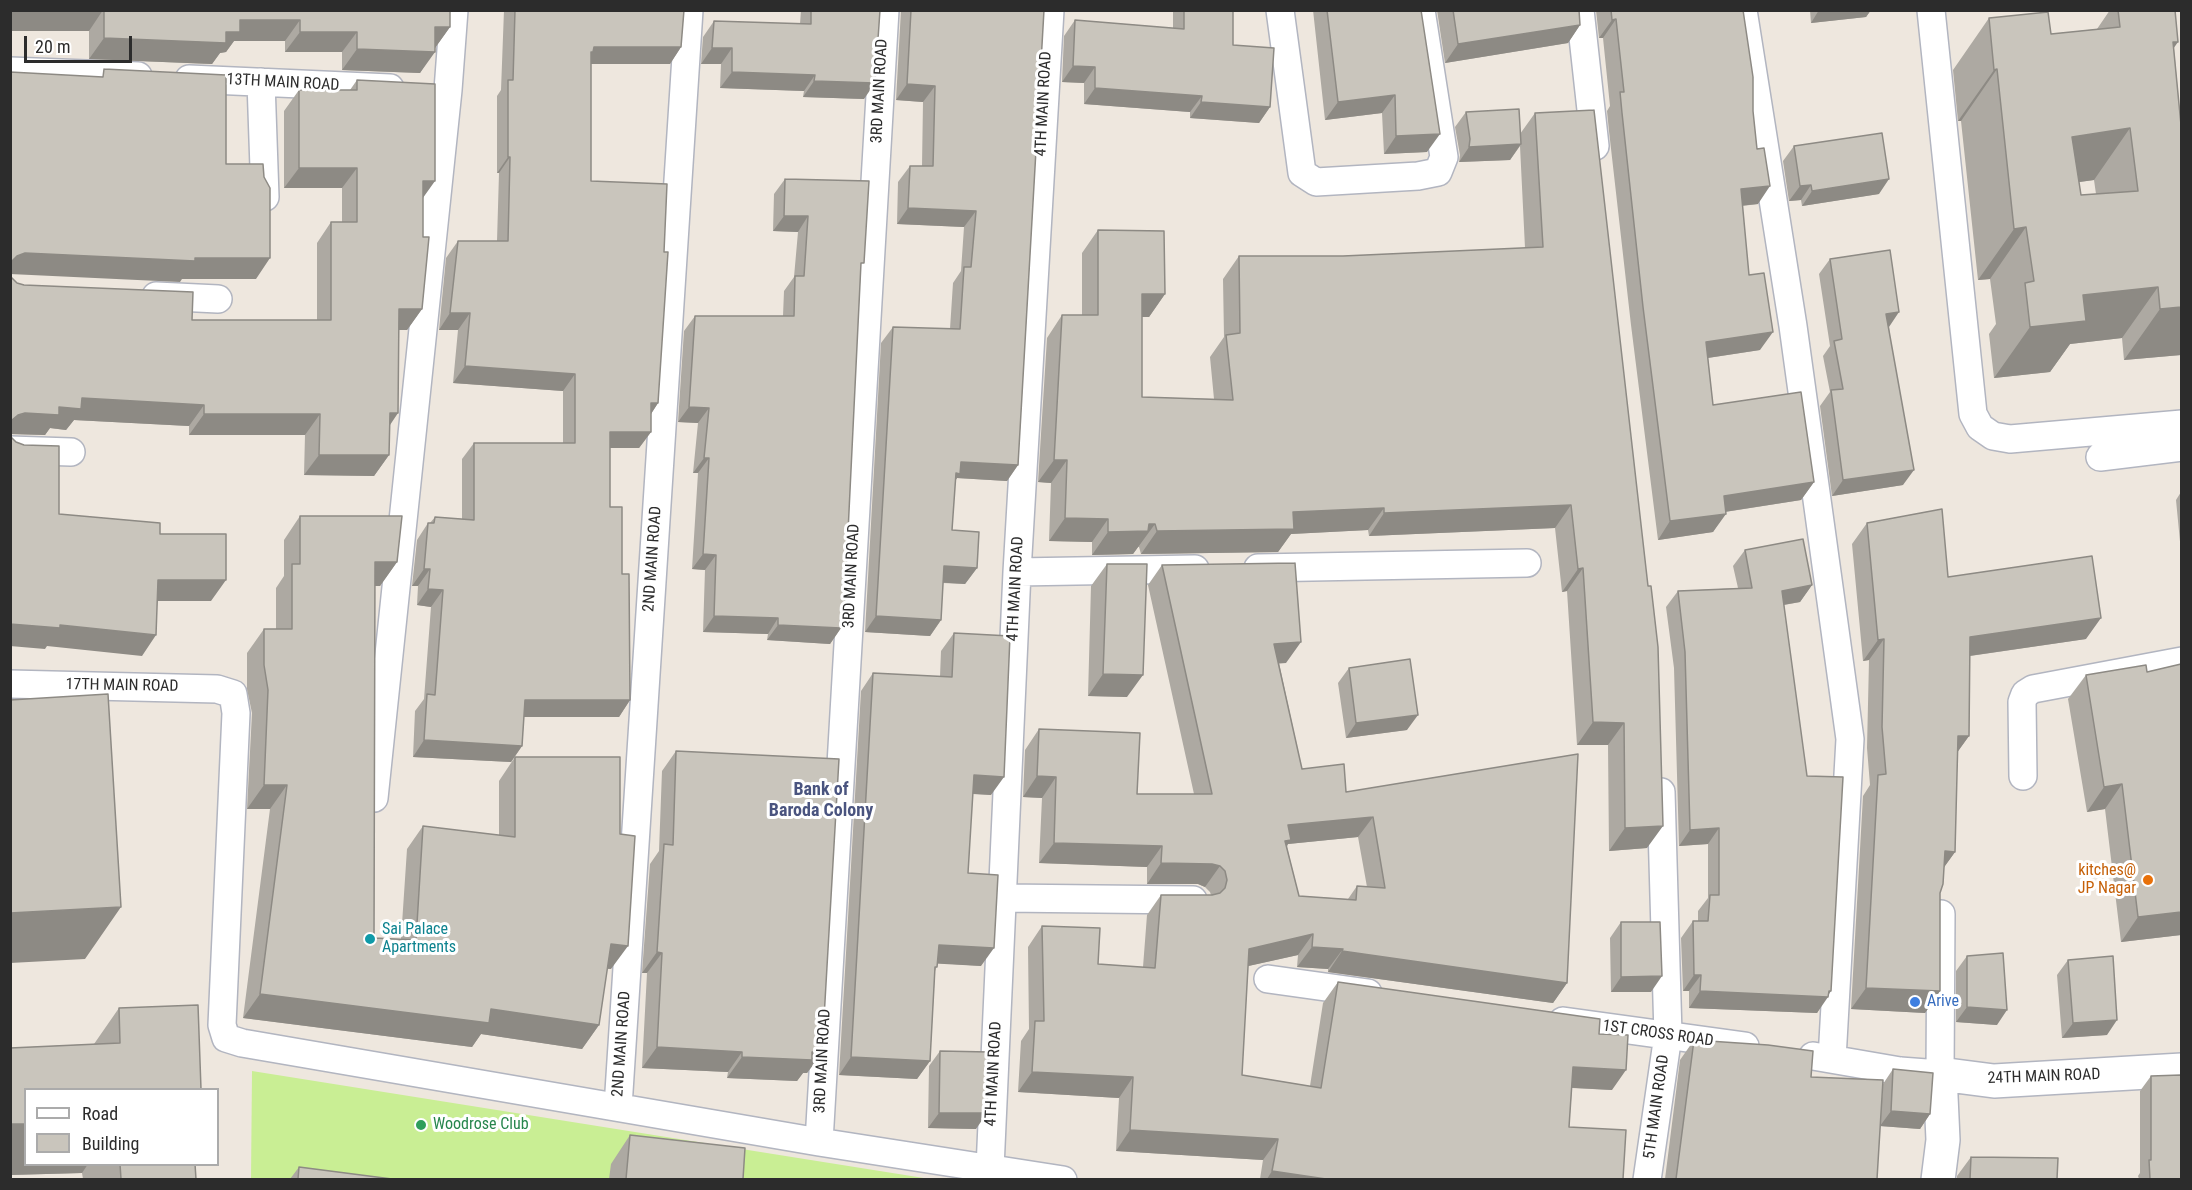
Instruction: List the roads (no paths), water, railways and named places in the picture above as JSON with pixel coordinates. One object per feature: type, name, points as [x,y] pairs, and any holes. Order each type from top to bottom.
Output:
[{"type":"street","points":[[374,798],[428,89],[454,10]]},
{"type":"street","name":"2ND MAIN ROAD","points":[[618,1107],[689,10]]},
{"type":"street","name":"3RD MAIN ROAD","points":[[819,1142],[885,10]]},
{"type":"street","name":"4TH MAIN ROAD","points":[[990,1168],[1017,572],[1050,10]]},
{"type":"street","points":[[1280,10],[1302,173],[1316,182],[1418,176],[1438,172],[1444,157],[1421,10]]},
{"type":"street","points":[[1580,10],[1598,175]]},
{"type":"street","points":[[1743,10],[1793,326],[1850,740],[1832,1059]]},
{"type":"street","points":[[1930,10],[1973,414],[1980,427],[1993,436],[2010,439],[2181,424]]},
{"type":"street","name":"13TH MAIN ROAD","points":[[10,71],[428,89]]},
{"type":"street","points":[[261,82],[265,197]]},
{"type":"street","points":[[126,295],[218,299]]},
{"type":"street","points":[[2100,457],[2181,447]]},
{"type":"street","points":[[10,450],[71,452]]},
{"type":"street","points":[[1017,572],[1527,563]]},
{"type":"street","points":[[2023,776],[2022,702],[2025,694],[2033,688],[2181,661]]},
{"type":"street","name":"17TH MAIN ROAD","points":[[10,684],[217,688],[233,694],[236,712],[222,1025],[226,1038],[254,1045],[618,1107]]},
{"type":"street","name":"5TH MAIN ROAD","points":[[1647,1179],[1668,1035],[1660,764]]},
{"type":"street","points":[[1002,898],[1197,900]]},
{"type":"street","points":[[1938,1179],[1943,1140],[1940,1074],[1941,914]]},
{"type":"street","points":[[1268,979],[1397,997]]},
{"type":"street","name":"1ST CROSS ROAD","points":[[1538,1017],[1779,1051],[1900,1071],[1940,1074]]},
{"type":"street","name":"24TH MAIN ROAD","points":[[1940,1074],[1994,1081],[2181,1070]]},
{"type":"street","points":[[618,1107],[819,1142],[1063,1179]]},
{"type":"place","name":"kitches@ JP Nagar","points":[[2148,880]]},
{"type":"place","name":"Sai Palace Apartments","points":[[370,939]]},
{"type":"place","name":"Arive","points":[[1915,1002]]},
{"type":"place","name":"Woodrose Club","points":[[421,1125]]},
{"type":"district","name":"Bank of Baroda Colony","points":[[821,800]]}]
